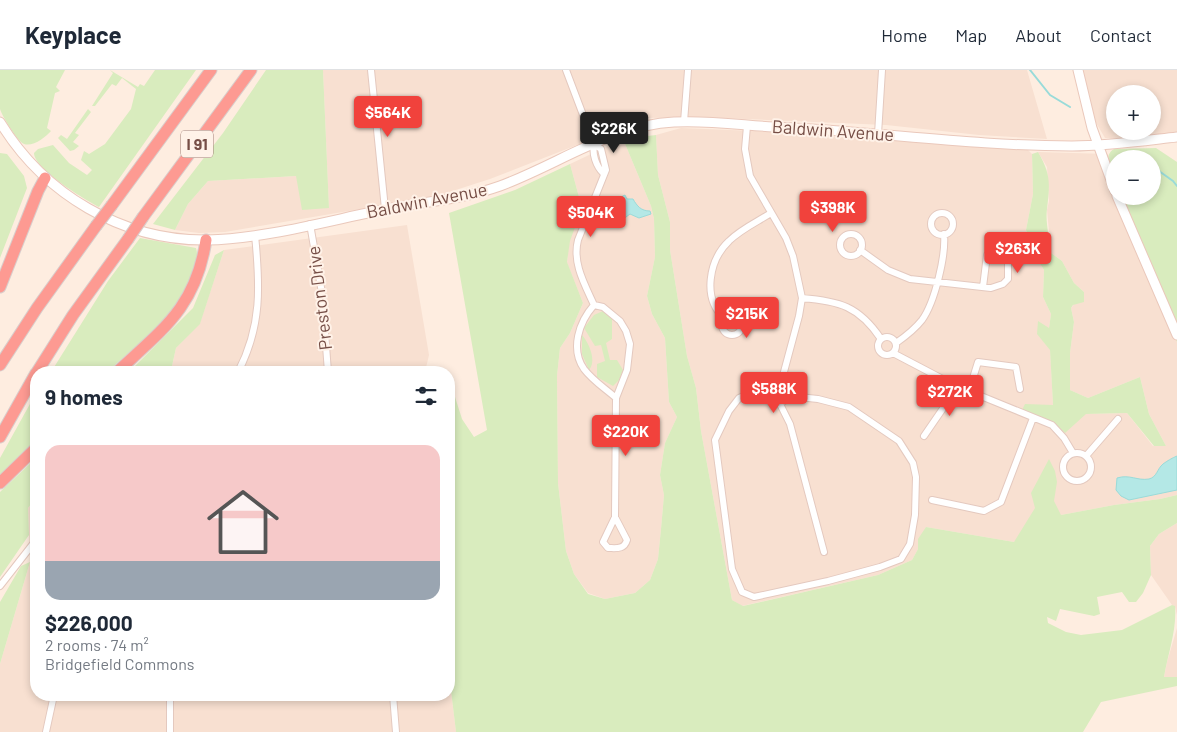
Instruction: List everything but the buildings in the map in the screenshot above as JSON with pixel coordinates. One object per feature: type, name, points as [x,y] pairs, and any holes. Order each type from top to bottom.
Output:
[{"type":"highway","name":"I 91","points":[[0,365],[37,308],[211,70]]},
{"type":"highway","name":"I 91","points":[[41,366],[78,308],[251,70]]},
{"type":"highway","points":[[0,287],[38,191],[45,178]]},
{"type":"highway","points":[[122,366],[163,328],[183,305],[198,273],[206,240]]},
{"type":"highway","name":"I 91","points":[[0,437],[30,385]]},
{"type":"highway","points":[[0,482],[30,454]]},
{"type":"street","points":[[371,70],[384,209]]},
{"type":"street","points":[[566,70],[594,144],[594,154],[603,173],[577,249],[580,272],[594,305]]},
{"type":"street","points":[[684,122],[688,70]]},
{"type":"street","points":[[878,134],[882,70]]},
{"type":"street","points":[[1078,70],[1087,112],[1106,167]]},
{"type":"street","name":"Baldwin Avenue","points":[[1,127],[45,178],[79,204],[119,224],[159,236],[206,240],[255,235],[384,209],[448,200],[487,190],[594,144],[639,128],[684,122],[998,143],[1098,146],[1177,137]]},
{"type":"street","points":[[747,126],[745,149],[750,176],[786,238],[793,256],[802,298],[781,383]]},
{"type":"street","points":[[1121,205],[1177,335]]},
{"type":"street","points":[[724,318],[718,312],[712,297],[711,280],[715,262],[724,247],[737,233],[771,213]]},
{"type":"street","name":"Preston Drive","points":[[310,224],[322,293],[328,366]]},
{"type":"street","points":[[893,353],[896,343],[912,331],[923,318],[932,299],[945,244],[944,234]]},
{"type":"street","points":[[241,366],[250,344],[257,314],[259,284],[255,235]]},
{"type":"street","points":[[860,250],[888,270],[910,280],[991,288],[1003,284],[1008,278],[1008,256],[1003,250],[995,250],[987,255],[983,287]]},
{"type":"street","points":[[802,298],[828,300],[855,311],[870,323],[881,339]]},
{"type":"street","points":[[594,305],[579,330],[577,339],[578,351],[583,368],[616,398]]},
{"type":"street","points":[[594,305],[603,307],[616,317],[623,325],[629,337],[629,361],[616,398],[615,517],[603,542],[608,548],[619,549],[624,546],[626,538],[615,517]]},
{"type":"street","points":[[896,343],[887,337],[881,339],[878,346],[880,352],[887,355],[893,353],[954,385],[1052,425],[1064,438],[1073,453]]},
{"type":"street","points":[[969,391],[978,362],[1016,367],[1020,389]]},
{"type":"street","points":[[768,392],[771,386],[781,383]]},
{"type":"street","points":[[768,392],[773,402],[780,404],[785,402],[788,396],[788,389],[781,383]]},
{"type":"street","points":[[924,436],[946,404],[954,385]]},
{"type":"street","points":[[768,392],[758,390],[739,398],[729,411],[715,440],[732,569],[742,592],[754,597],[836,579],[901,559],[910,544],[912,534],[915,515],[916,477],[913,463],[899,441],[850,407],[818,399],[788,396]]},
{"type":"street","points":[[780,404],[790,424],[824,552]]},
{"type":"street","points":[[932,500],[984,511],[1000,502],[1033,418]]},
{"type":"street","points":[[1086,456],[1118,419]]},
{"type":"street","points":[[1073,453],[1086,456],[1090,462],[1090,473],[1082,480],[1076,481],[1067,476],[1064,471],[1065,460],[1073,453]]},
{"type":"street","points":[[0,586],[30,548]]},
{"type":"street","points":[[46,732],[53,701]]},
{"type":"street","points":[[170,701],[170,732]]},
{"type":"street","points":[[393,701],[396,732]]},
{"type":"shaded area","points":[[323,70],[1027,70],[1047,139],[979,135],[886,125],[698,117],[646,118],[490,179],[437,196],[225,232],[199,233],[175,230],[188,204],[208,181],[296,176],[329,208]]},
{"type":"shaded area","points":[[1083,70],[1177,70],[1177,133],[1161,135],[1161,85],[1106,85],[1105,138],[1092,116]]},
{"type":"shaded area","points":[[681,128],[755,131],[1028,150],[1032,154],[1033,194],[1026,230],[1044,270],[1043,297],[1051,314],[1049,328],[1053,405],[1086,414],[1127,413],[1153,446],[1166,446],[1149,414],[1140,377],[1088,398],[1070,390],[1070,353],[1074,322],[1071,308],[1084,292],[1074,283],[1062,261],[1051,253],[1047,210],[1049,201],[1047,167],[1038,152],[1106,154],[1106,205],[1119,205],[1177,342],[1177,495],[1061,515],[1014,542],[926,527],[912,560],[878,575],[742,606],[732,600],[701,431],[696,388],[687,356],[670,250],[670,222],[658,175],[656,135]]},
{"type":"shaded area","points":[[623,139],[651,206],[654,219],[655,257],[647,296],[652,314],[665,338],[669,402],[677,417],[665,443],[660,475],[664,495],[658,559],[650,580],[635,593],[605,599],[588,593],[574,574],[566,551],[558,483],[557,376],[560,348],[570,333],[583,303],[567,263],[569,241],[582,208],[570,164]]},
{"type":"shaded area","points":[[407,225],[429,355],[426,366],[172,366],[176,348],[200,323],[224,250]]},
{"type":"shaded area","points":[[30,506],[30,562],[28,508]]},
{"type":"shaded area","points":[[1177,523],[1177,615],[1175,607],[1151,575],[1150,546],[1159,534]]},
{"type":"shaded area","points":[[30,562],[30,701],[452,701],[456,732],[0,732],[0,664]]},
{"type":"shaded area","points":[[1177,628],[1177,677],[1164,677],[1167,662]]},
{"type":"green space","points":[[0,70],[65,70],[56,87],[60,91],[55,93],[47,128],[51,131],[39,141],[28,145],[21,142],[4,117],[0,109]]},
{"type":"green space","points":[[110,70],[138,87],[140,84],[144,86],[155,70],[196,70],[99,207],[72,191],[51,175],[36,160],[34,153],[38,149],[53,145],[69,163],[87,175],[92,170],[81,160],[84,151],[89,154],[105,144],[131,109],[136,89],[122,78],[116,86],[112,84],[95,106],[92,106],[113,73]]},
{"type":"green space","points":[[266,70],[323,70],[329,208],[302,210],[296,176],[208,181],[188,204],[175,230],[153,224],[223,133]]},
{"type":"green space","points":[[88,109],[91,112],[75,133],[79,135],[73,142],[79,146],[70,151],[58,138],[61,135],[67,139]]},
{"type":"green space","points":[[656,135],[658,175],[670,222],[670,250],[687,356],[696,388],[701,431],[732,600],[743,606],[878,575],[912,560],[918,549],[918,539],[926,527],[1014,542],[1035,508],[1031,493],[1049,459],[1055,471],[1057,482],[1054,501],[1061,515],[1177,495],[1177,523],[1159,534],[1150,546],[1151,575],[1143,593],[1136,602],[1129,602],[1122,592],[1097,597],[1100,614],[1094,616],[1060,609],[1056,621],[1047,617],[1048,623],[1066,632],[1081,635],[1122,630],[1172,605],[1175,606],[1173,633],[1164,677],[1177,677],[1177,686],[1101,702],[1083,732],[456,732],[452,701],[455,701],[455,397],[462,419],[474,437],[487,430],[449,213],[515,190],[570,164],[582,208],[570,241],[567,262],[583,303],[570,333],[560,348],[557,376],[558,483],[566,551],[574,574],[588,594],[605,599],[635,593],[650,580],[658,559],[664,495],[660,475],[665,443],[677,417],[669,402],[665,338],[652,314],[647,296],[655,257],[654,219],[651,206],[623,139]]},
{"type":"green space","points":[[1156,148],[1159,150],[1113,150]]},
{"type":"green space","points":[[1161,151],[1177,162],[1177,342],[1131,235],[1122,205],[1161,205]]},
{"type":"green space","points":[[1038,152],[1048,179],[1047,220],[1051,253],[1062,261],[1074,283],[1084,292],[1084,302],[1073,305],[1071,308],[1074,322],[1070,353],[1070,390],[1088,398],[1140,377],[1149,414],[1166,446],[1154,446],[1127,413],[1086,414],[1065,433],[1055,424],[1022,410],[1025,404],[1053,405],[1050,350],[1037,334],[1038,321],[1049,328],[1051,314],[1043,297],[1044,270],[1026,230],[1033,194],[1032,154]]},
{"type":"green space","points":[[0,153],[7,154],[24,176],[27,188],[0,258]]},
{"type":"green space","points":[[140,238],[196,248],[197,258],[192,274],[177,303],[156,328],[114,366],[55,366],[108,281]]},
{"type":"green space","points":[[224,250],[200,324],[176,348],[172,366],[135,366],[193,308],[215,255]]},
{"type":"green space","points":[[603,311],[612,317],[612,339],[606,343],[610,360],[617,360],[623,370],[619,380],[613,386],[597,377],[597,364],[605,361],[601,345],[595,346],[584,328],[594,315]]},
{"type":"green space","points":[[582,335],[592,357],[589,370],[582,354]]},
{"type":"green space","points":[[30,404],[30,449],[0,477],[0,458]]},
{"type":"green space","points":[[30,464],[29,535],[0,577],[0,492]]},
{"type":"green space","points":[[30,562],[0,664],[0,602],[21,566]]},
{"type":"water","points":[[625,195],[627,199],[633,199],[640,208],[650,211],[651,214],[639,218],[630,214],[622,220],[600,215],[602,209],[608,205],[615,207],[619,205],[621,197]]},
{"type":"water","points":[[1177,456],[1177,490],[1129,500],[1121,496],[1116,490],[1117,478],[1149,479],[1154,477],[1163,464]]},
{"type":"waterway","points":[[1030,70],[1050,95],[1070,107]]},
{"type":"waterway","points":[[1161,172],[1177,186]]}]
